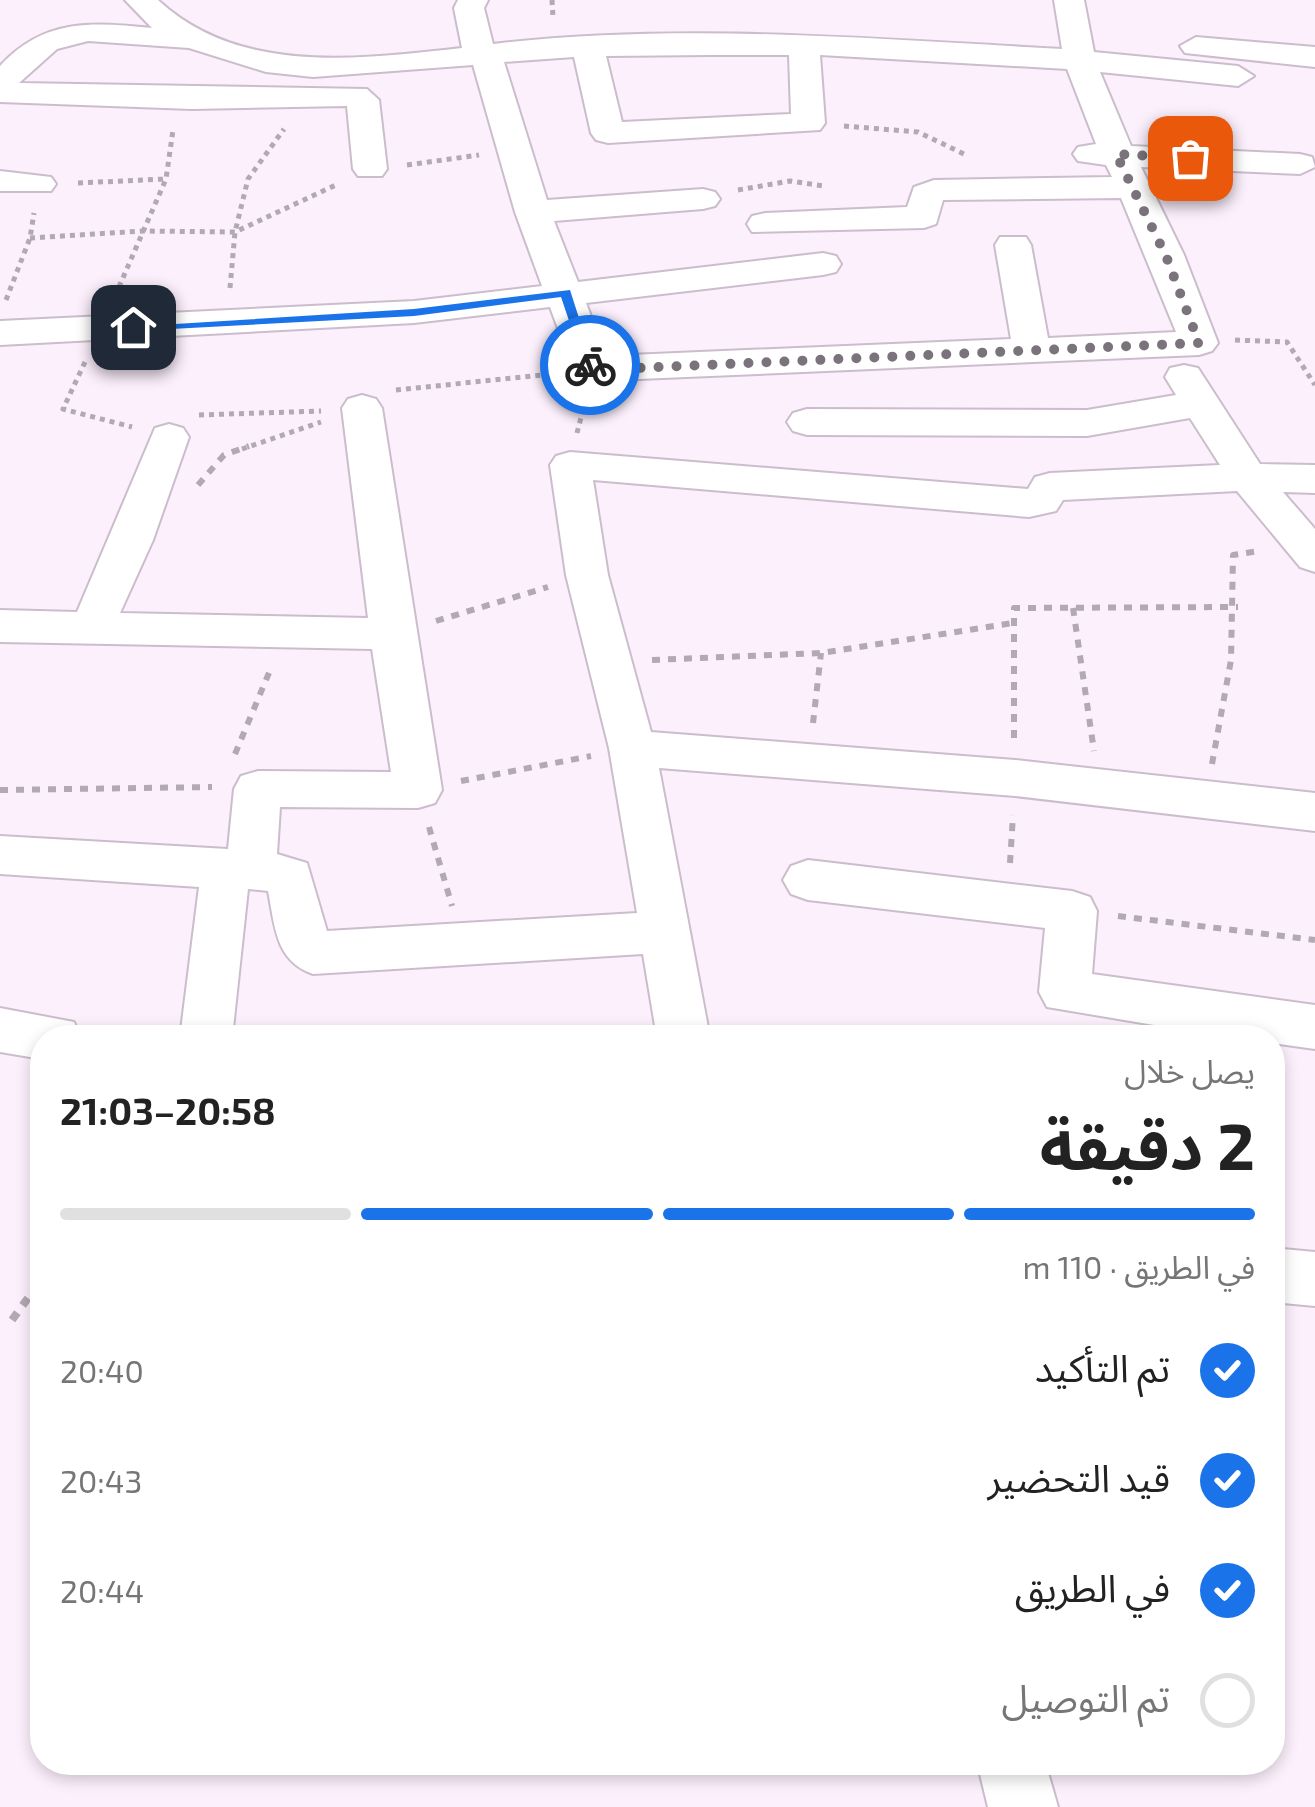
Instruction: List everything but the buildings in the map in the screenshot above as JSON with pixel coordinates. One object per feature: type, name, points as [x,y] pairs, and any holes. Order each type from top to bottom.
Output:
[{"type":"street","points":[[140,0],[173,29],[196,40],[268,66],[310,71],[482,52],[588,47],[1078,48],[1315,57]]},
{"type":"street","points":[[473,0],[470,8],[482,52],[533,212],[592,370],[1031,347],[1180,344]]},
{"type":"street","points":[[1069,0],[1078,48],[1124,170],[1166,256],[1180,344],[1202,403],[1248,477],[1311,550]]},
{"type":"street","points":[[0,89],[23,56],[66,31],[196,40]]},
{"type":"street","points":[[588,47],[608,133],[808,123],[804,45]]},
{"type":"street","points":[[1078,48],[1238,76]]},
{"type":"street","points":[[0,89],[192,99],[345,95],[363,100],[370,170]]},
{"type":"street","points":[[1059,154],[1124,170]]},
{"type":"street","points":[[765,224],[924,217],[926,194],[934,190],[1124,170],[1300,164]]},
{"type":"street","points":[[0,181],[39,184]]},
{"type":"street","points":[[533,212],[703,199]]},
{"type":"street","points":[[1013,245],[1031,347]]},
{"type":"street","points":[[0,332],[414,312],[822,264]]},
{"type":"street","points":[[807,422],[1086,423],[1202,403]]},
{"type":"street","points":[[209,1025],[258,789],[418,790],[392,634],[362,408]]},
{"type":"street","points":[[92,627],[132,540],[169,437]]},
{"type":"street","points":[[681,1025],[632,748],[587,575],[570,465],[1028,503],[1041,502],[1050,487],[1248,477],[1315,480]]},
{"type":"street","points":[[0,626],[392,634]]},
{"type":"street","points":[[632,748],[1015,778],[1315,812]]},
{"type":"street","points":[[0,855],[239,870],[290,877],[304,943],[313,953],[462,941],[662,933]]},
{"type":"street","points":[[808,880],[1072,911],[1065,992],[1315,1027]]},
{"type":"street","points":[[0,1030],[30,1034]]},
{"type":"street","points":[[1285,1276],[1315,1279]]},
{"type":"street","points":[[1014,1775],[1023,1807]]},
{"type":"path","points":[[226,324],[235,232],[248,179],[308,96]]},
{"type":"path","points":[[192,99],[174,127],[166,179],[63,409],[169,437],[186,416],[362,408]]},
{"type":"path","points":[[808,123],[918,132],[964,154]]},
{"type":"path","points":[[0,315],[30,238],[143,231],[235,232],[370,170],[514,151]]},
{"type":"path","points":[[39,184],[166,179]]},
{"type":"path","points":[[1180,344],[1279,339],[1291,347],[1315,385]]},
{"type":"path","points":[[224,455],[362,408],[386,391],[592,370],[570,465]]},
{"type":"path","points":[[1204,800],[1227,698],[1238,607],[1233,556],[1311,550]]},
{"type":"path","points":[[392,634],[587,575]]},
{"type":"path","points":[[1008,904],[1015,778],[1014,608],[1238,607]]},
{"type":"path","points":[[1073,608],[1100,789]]},
{"type":"path","points":[[608,662],[822,653],[1013,623]]},
{"type":"path","points":[[228,770],[286,632]]},
{"type":"path","points":[[809,760],[822,653]]},
{"type":"path","points":[[462,941],[418,790],[632,748]]},
{"type":"path","points":[[0,790],[221,787]]},
{"type":"path","points":[[1072,911],[1315,940]]},
{"type":"path","points":[[12,1320],[30,1295]]},
{"type":"way so far","points":[[590,365],[592,370],[1031,347],[1199,343],[1166,256],[1116,154],[1190,158]]},
{"type":"route","points":[[133,327],[414,312],[566,293],[590,365]]}]
